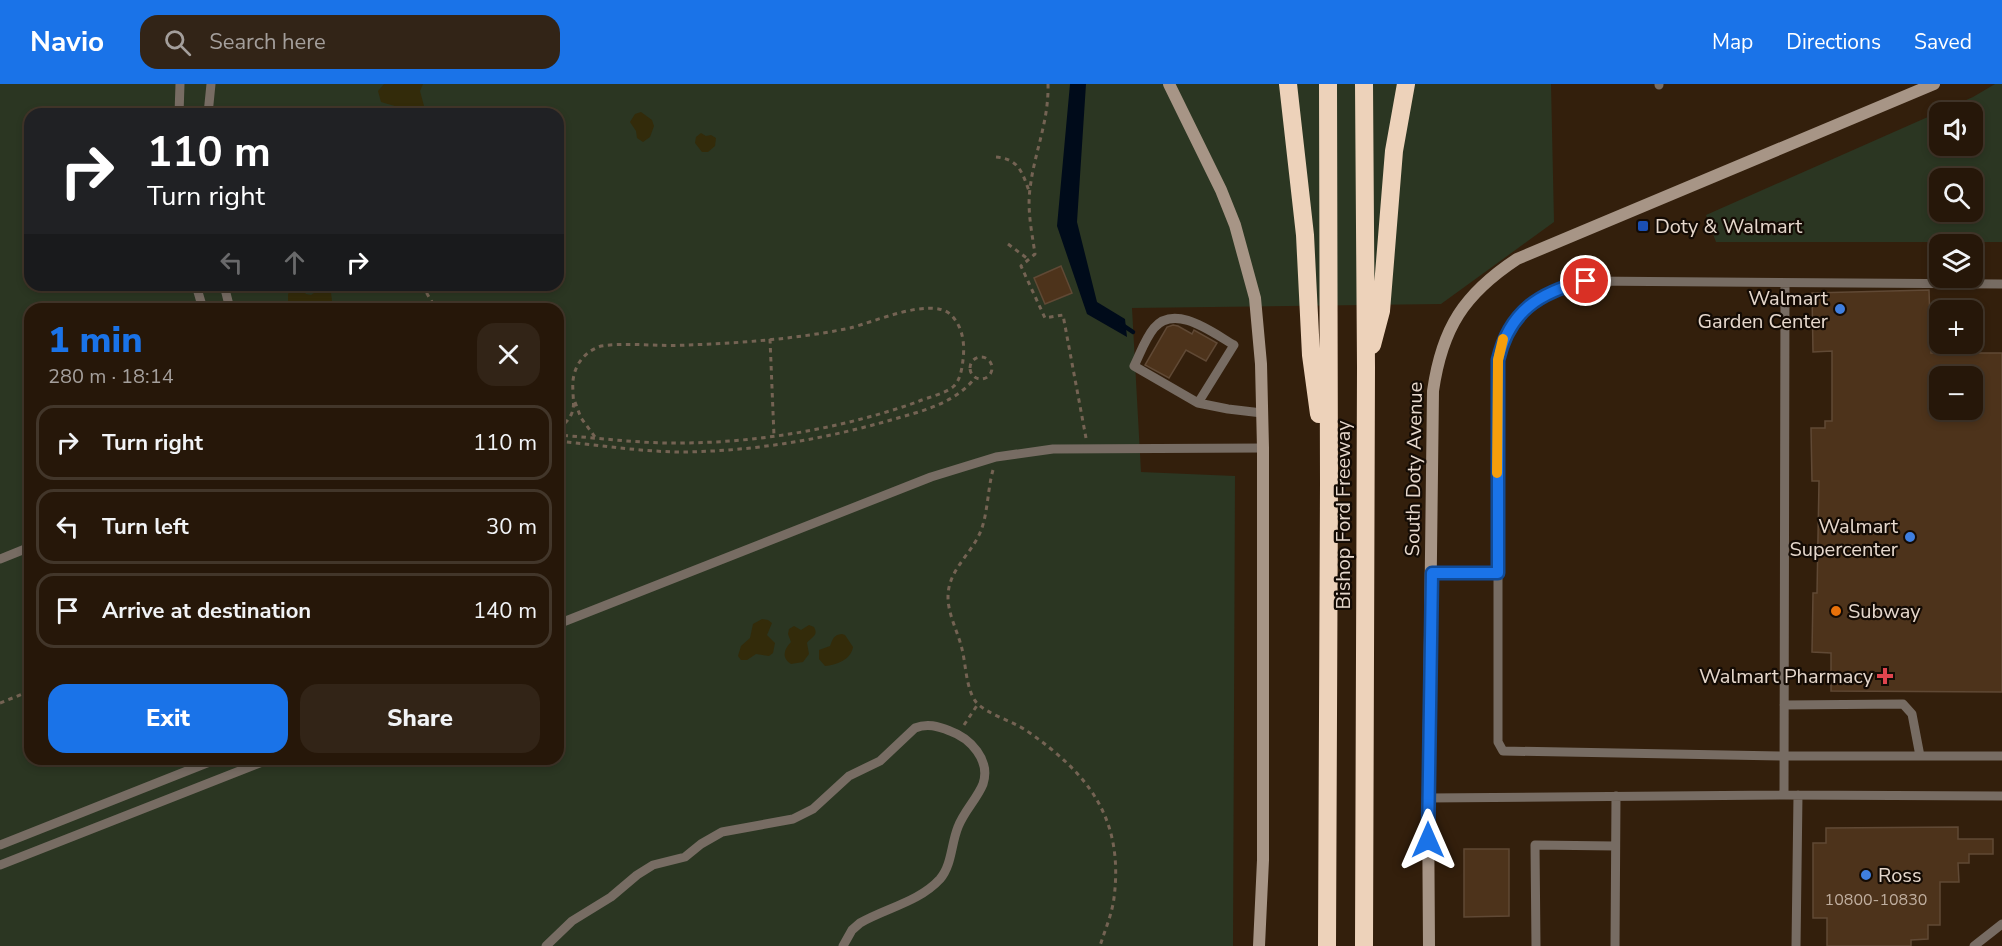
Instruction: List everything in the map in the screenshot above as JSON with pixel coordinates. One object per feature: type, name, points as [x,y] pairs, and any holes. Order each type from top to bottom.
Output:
[{"type":"highway","points":[[1288,84],[1305,235],[1311,355],[1329,484]]},
{"type":"highway","name":"Bishop Ford Freeway","points":[[1327,946],[1328,84]]},
{"type":"highway","name":"Bishop Ford Freeway","points":[[1364,946],[1365,84]]},
{"type":"highway","points":[[1366,367],[1381,311],[1394,151],[1406,84]]},
{"type":"street","points":[[1169,84],[1221,190],[1235,225],[1255,298],[1261,364],[1263,448],[1263,860],[1259,946]]},
{"type":"street","name":"South Doty Avenue","points":[[1429,946],[1428,798],[1433,391],[1440,351],[1459,314],[1483,285],[1509,265],[1539,249],[1934,84]]},
{"type":"lane","points":[[179,108],[180,84]]},
{"type":"lane","points":[[209,108],[211,84]]},
{"type":"lane","points":[[2002,284],[1586,281],[1561,288],[1544,296],[1516,317],[1502,340],[1498,360],[1498,742],[1503,751],[1784,756],[2002,756]]},
{"type":"lane","points":[[1784,795],[1785,283]]},
{"type":"lane","points":[[1198,403],[1234,345],[1195,323],[1179,318],[1168,320],[1154,327],[1134,366],[1198,403],[1262,413]]},
{"type":"lane","points":[[564,622],[931,477],[996,457],[1028,451],[1263,448]]},
{"type":"lane","points":[[0,559],[24,549]]},
{"type":"lane","points":[[1432,573],[1498,573]]},
{"type":"lane","points":[[1784,705],[1903,704],[1912,714],[1920,756]]},
{"type":"lane","points":[[546,946],[578,917],[611,897],[653,865],[685,857],[701,844],[722,832],[793,819],[813,809],[849,776],[880,761],[915,728],[930,725],[959,734],[980,756],[984,774],[982,784],[960,822],[945,871],[940,879],[921,895],[860,922],[852,930],[843,946]]},
{"type":"lane","points":[[0,845],[202,765]]},
{"type":"lane","points":[[0,865],[255,765]]},
{"type":"lane","points":[[1796,946],[1798,795]]},
{"type":"lane","points":[[1615,946],[1616,796]]},
{"type":"lane","points":[[1428,798],[2002,796]]},
{"type":"lane","points":[[1536,946],[1535,845],[1616,846]]},
{"type":"lane","points":[[1974,946],[2002,924]]},
{"type":"path","points":[[1048,84],[1047,107],[1029,191],[1029,216],[1035,254],[1021,266],[1045,318],[1064,315],[1088,449]]},
{"type":"path","points":[[996,157],[1006,158],[1017,166],[1029,191]]},
{"type":"path","points":[[1008,244],[1029,259]]},
{"type":"path","points":[[564,422],[571,414],[574,400],[573,382],[577,366],[589,351],[601,346],[687,345],[770,339],[835,331],[919,309],[933,308],[945,310],[953,318],[960,328],[964,343],[960,376],[953,386],[944,392],[873,416],[745,441],[682,443],[564,435]]},
{"type":"path","points":[[770,339],[774,437]]},
{"type":"path","points":[[980,357],[989,360],[993,369],[989,377],[984,380],[975,378],[970,372],[972,362],[980,357]]},
{"type":"path","points":[[564,442],[675,452],[774,446],[856,430],[936,406],[955,398],[975,378]]},
{"type":"path","points":[[574,400],[581,418],[595,437]]},
{"type":"path","points":[[996,457],[980,535],[953,573],[948,594],[951,618],[958,633],[971,692],[978,704],[1018,725],[1053,750],[1087,784],[1105,811],[1114,849],[1115,882],[1114,900],[1100,946]]},
{"type":"path","points":[[0,703],[24,693]]},
{"type":"path","points":[[959,734],[978,704]]},
{"type":"green space","points":[[0,84],[1551,84],[1554,222],[1441,304],[1132,308],[1141,472],[1235,476],[1233,946],[0,946]]},
{"type":"green space","points":[[1995,84],[2002,84],[2002,242],[1983,242],[1983,234],[1929,234],[1929,242],[1716,242],[1706,215],[1929,116],[1929,156],[1983,156],[1983,102],[1962,102]]},
{"type":"sand","points":[[384,84],[423,84],[420,91],[423,108],[396,108],[381,102],[378,91]]},
{"type":"sand","points":[[641,112],[652,120],[654,126],[650,137],[643,142],[637,138],[636,131],[630,122],[635,114]]},
{"type":"sand","points":[[701,133],[716,138],[715,146],[708,152],[702,152],[695,143],[696,137]]},
{"type":"sand","points":[[290,291],[304,291],[311,295],[317,291],[329,291],[332,301],[330,303],[291,303],[288,301]]},
{"type":"sand","points":[[762,619],[772,623],[767,635],[775,643],[773,653],[769,656],[756,654],[747,660],[741,660],[738,656],[741,646],[750,638],[753,624]]},
{"type":"sand","points":[[809,625],[814,627],[816,632],[807,643],[809,654],[803,662],[791,664],[785,656],[785,650],[791,642],[789,629],[794,626],[801,630]]},
{"type":"sand","points":[[842,634],[853,647],[852,652],[842,661],[825,666],[819,659],[819,650],[830,646],[835,636]]},
{"type":"water","points":[[1070,84],[1086,84],[1077,222],[1097,302],[1125,319],[1127,337],[1087,314],[1057,226]]},
{"type":"building","points":[[1061,266],[1072,293],[1045,304],[1034,278]]},
{"type":"building","name":"Walmart Supercenter","points":[[1929,290],[1929,354],[2002,353],[2002,692],[1831,691],[1831,653],[1812,652],[1813,593],[1817,593],[1819,481],[1812,481],[1811,428],[1825,428],[1825,421],[1832,421],[1832,351],[1813,352],[1812,293]]},
{"type":"building","points":[[1173,325],[1192,334],[1194,330],[1217,343],[1206,361],[1186,350],[1169,378],[1145,365],[1167,327]]},
{"type":"building","points":[[1958,827],[1958,839],[1993,839],[1993,854],[1969,854],[1969,863],[1958,863],[1959,882],[1940,882],[1940,925],[1928,925],[1928,939],[1911,940],[1911,946],[1827,946],[1827,918],[1813,918],[1813,843],[1826,843],[1826,828]]},
{"type":"building","points":[[1464,849],[1509,849],[1509,916],[1464,917]]},
{"type":"waterway","points":[[1121,324],[1133,332]]},
{"type":"slow traffic","points":[[1497,473],[1498,360],[1503,339]]},
{"type":"place","name":"Doty & Walmart","points":[[1643,226]]},
{"type":"place","name":"Walmart Garden Center","points":[[1840,309]]},
{"type":"place","name":"Walmart Supercenter","points":[[1910,537]]},
{"type":"place","name":"Subway","points":[[1836,611]]},
{"type":"place","name":"Walmart Pharmacy","points":[[1885,676]]},
{"type":"place","name":"Ross","points":[[1866,875]]},
{"type":"route","points":[[1428,840],[1432,573],[1498,573],[1498,360],[1502,340],[1516,317],[1529,305],[1561,288],[1586,281]]}]
